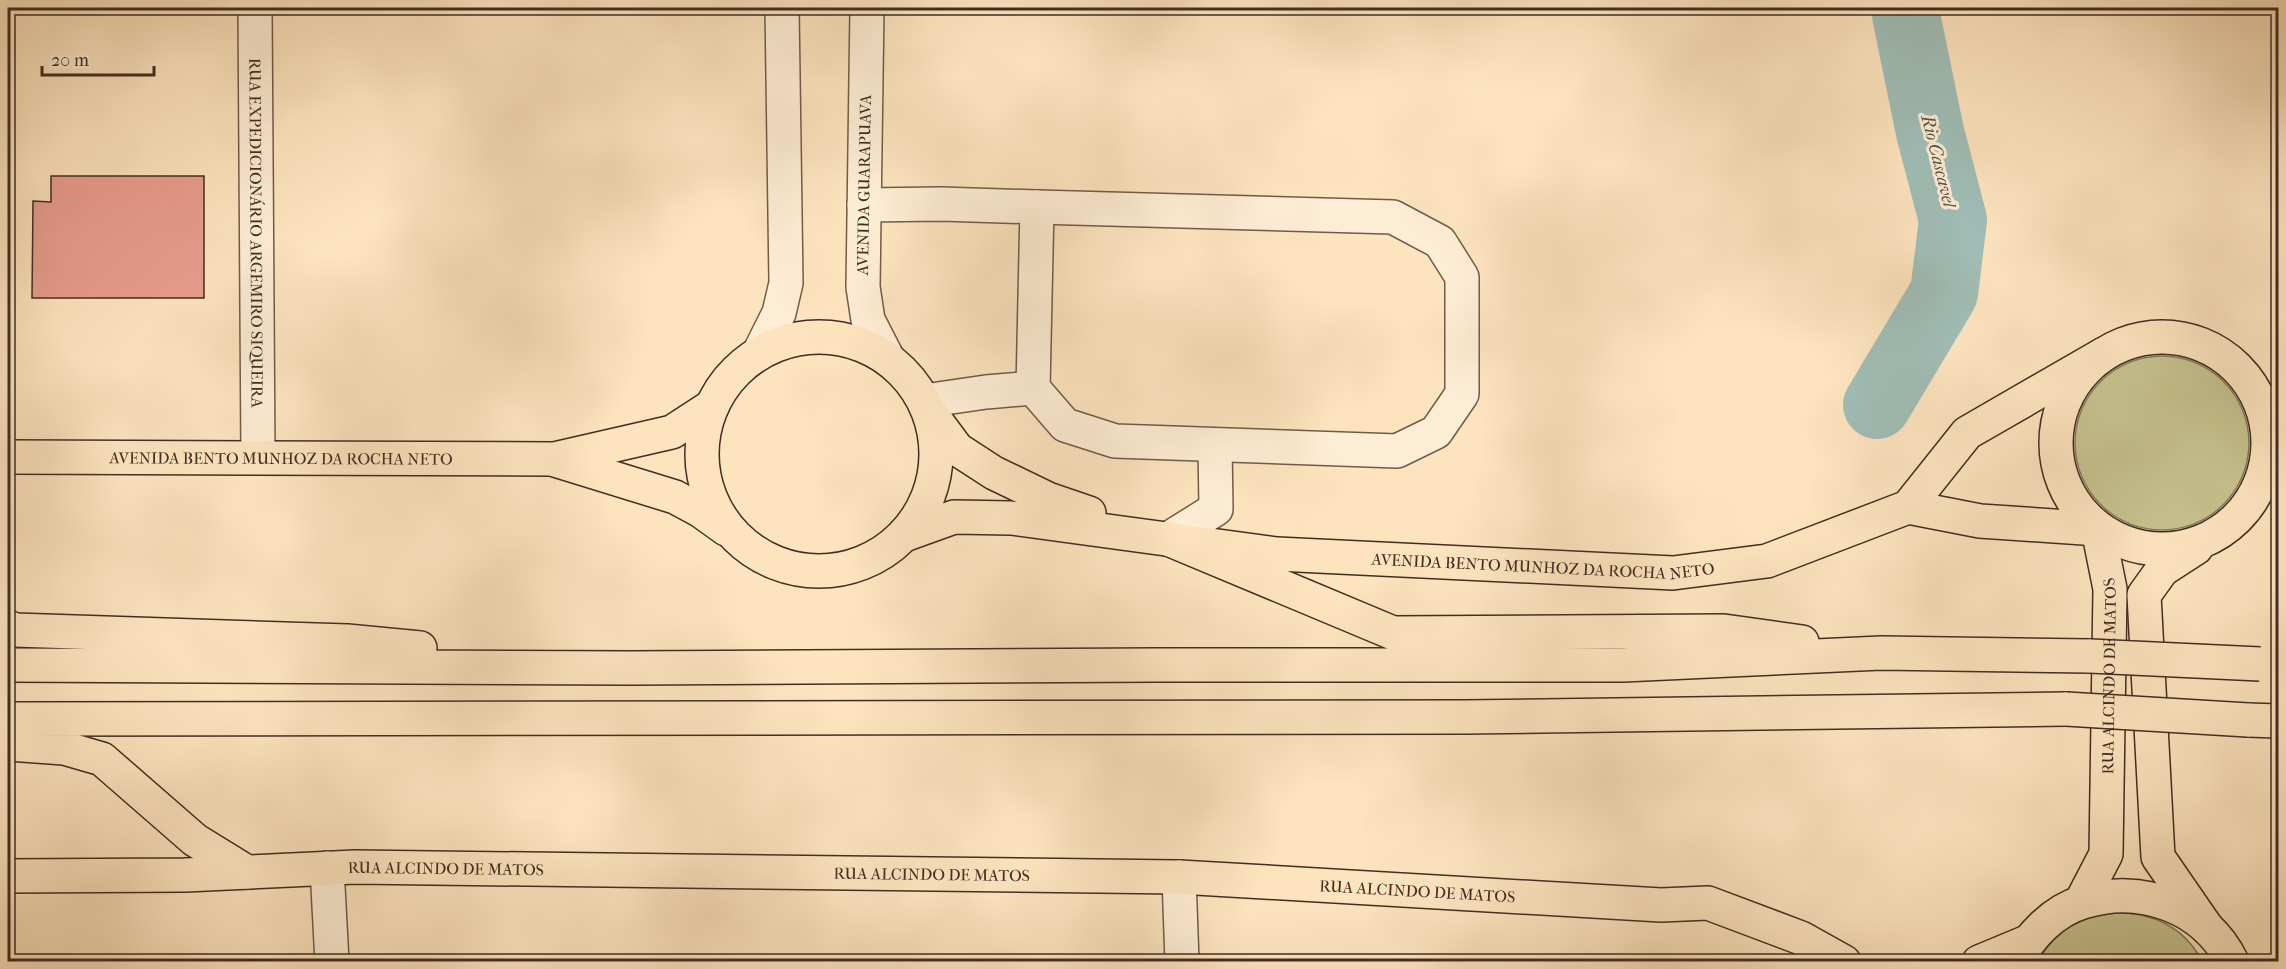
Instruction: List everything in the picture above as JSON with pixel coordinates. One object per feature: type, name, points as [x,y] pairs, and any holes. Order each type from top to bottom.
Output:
[{"type":"main road","points":[[2098,529],[1980,521],[1908,507],[1967,433],[2104,354],[2136,340],[2170,336],[2203,344],[2233,362],[2254,389],[2278,432]]},
{"type":"main road","name":"AVENIDA BENTO MUNHOZ DA ROCHA NETO","points":[[8,458],[554,459],[672,432],[712,406],[732,376],[759,353],[790,340],[824,337],[857,343],[886,357],[908,377],[957,449],[994,473],[1048,499],[1168,539]]},
{"type":"main road","points":[[2104,354],[2082,373],[2066,398],[2057,426],[2055,455],[2062,483],[2077,508],[2098,529],[2129,545],[2163,551],[2198,544],[2278,502]]},
{"type":"main road","points":[[2232,962],[2158,858],[2144,595],[2162,570],[2228,527],[2249,505],[2263,478],[2269,448],[2266,417],[2254,389]]},
{"type":"main road","points":[[712,406],[703,440],[704,476],[715,509],[737,538]]},
{"type":"main road","points":[[904,535],[923,507],[934,476],[936,443],[926,406]]},
{"type":"main road","name":"AVENIDA BENTO MUNHOZ DA ROCHA NETO","points":[[554,459],[675,497],[701,511],[767,560],[802,571],[839,570],[865,561],[904,535],[954,517],[1011,518],[1277,554],[1673,573],[1767,561],[1908,507]]},
{"type":"main road","name":"RUA ALCINDO DE MATOS","points":[[2081,902],[2106,854],[2110,589],[2098,529]]},
{"type":"main road","points":[[1168,539],[1393,633],[1724,631],[1881,653]]},
{"type":"main road","points":[[8,627],[15,630],[347,641],[631,668]]},
{"type":"main road","points":[[8,665],[631,668],[1623,665],[1881,653],[2090,656],[2269,664]]},
{"type":"main road","points":[[8,719],[1466,717],[2066,709],[2263,721]]},
{"type":"main road","points":[[8,744],[64,748],[102,759],[195,840],[247,872]]},
{"type":"main road","name":"RUA ALCINDO DE MATOS","points":[[8,876],[247,872],[355,867],[1179,877],[1661,905],[1708,903],[1801,938],[1844,962]]},
{"type":"main road","points":[[1979,962],[2021,952],[2051,918],[2081,902],[2114,895],[2148,897],[2180,908],[2207,928]]},
{"type":"street","name":"RUA EXPEDICIONÁRIO ARGEMIRO SIQUEIRA","points":[[255,8],[258,457]]},
{"type":"street","points":[[759,353],[779,313],[786,283],[782,8]]},
{"type":"street","name":"AVENIDA GUARAPUAVA","points":[[867,8],[863,287],[868,320],[886,357]]},
{"type":"street","points":[[864,205],[941,204],[1393,217],[1440,242],[1462,277],[1462,394],[1436,432],[1397,451],[1114,441],[1065,425],[1033,388],[1037,207]]},
{"type":"street","points":[[926,406],[986,392],[1033,388]]},
{"type":"street","points":[[1168,539],[1216,509],[1215,446]]},
{"type":"street","points":[[327,868],[332,962]]},
{"type":"street","points":[[1179,877],[1182,962]]},
{"type":"shaded area","points":[[2162,356],[2179,357],[2195,362],[2211,370],[2224,381],[2235,394],[2243,410],[2248,426],[2248,460],[2243,476],[2235,492],[2224,505],[2211,516],[2195,524],[2179,529],[2162,530],[2145,529],[2129,524],[2113,516],[2100,505],[2089,492],[2081,476],[2076,460],[2075,443],[2076,426],[2081,410],[2089,394],[2100,381],[2113,370],[2129,362],[2145,357]]},
{"type":"shaded area","points":[[2108,912],[2137,914],[2162,922],[2184,937],[2202,961],[2038,962],[2051,942],[2067,928]]},
{"type":"building","points":[[51,176],[204,176],[204,298],[32,298],[33,201],[51,202]]},
{"type":"waterway","name":"Rio Cascavel","points":[[1877,405],[1944,293],[1953,220],[1930,132],[1906,15],[1907,8]]}]
